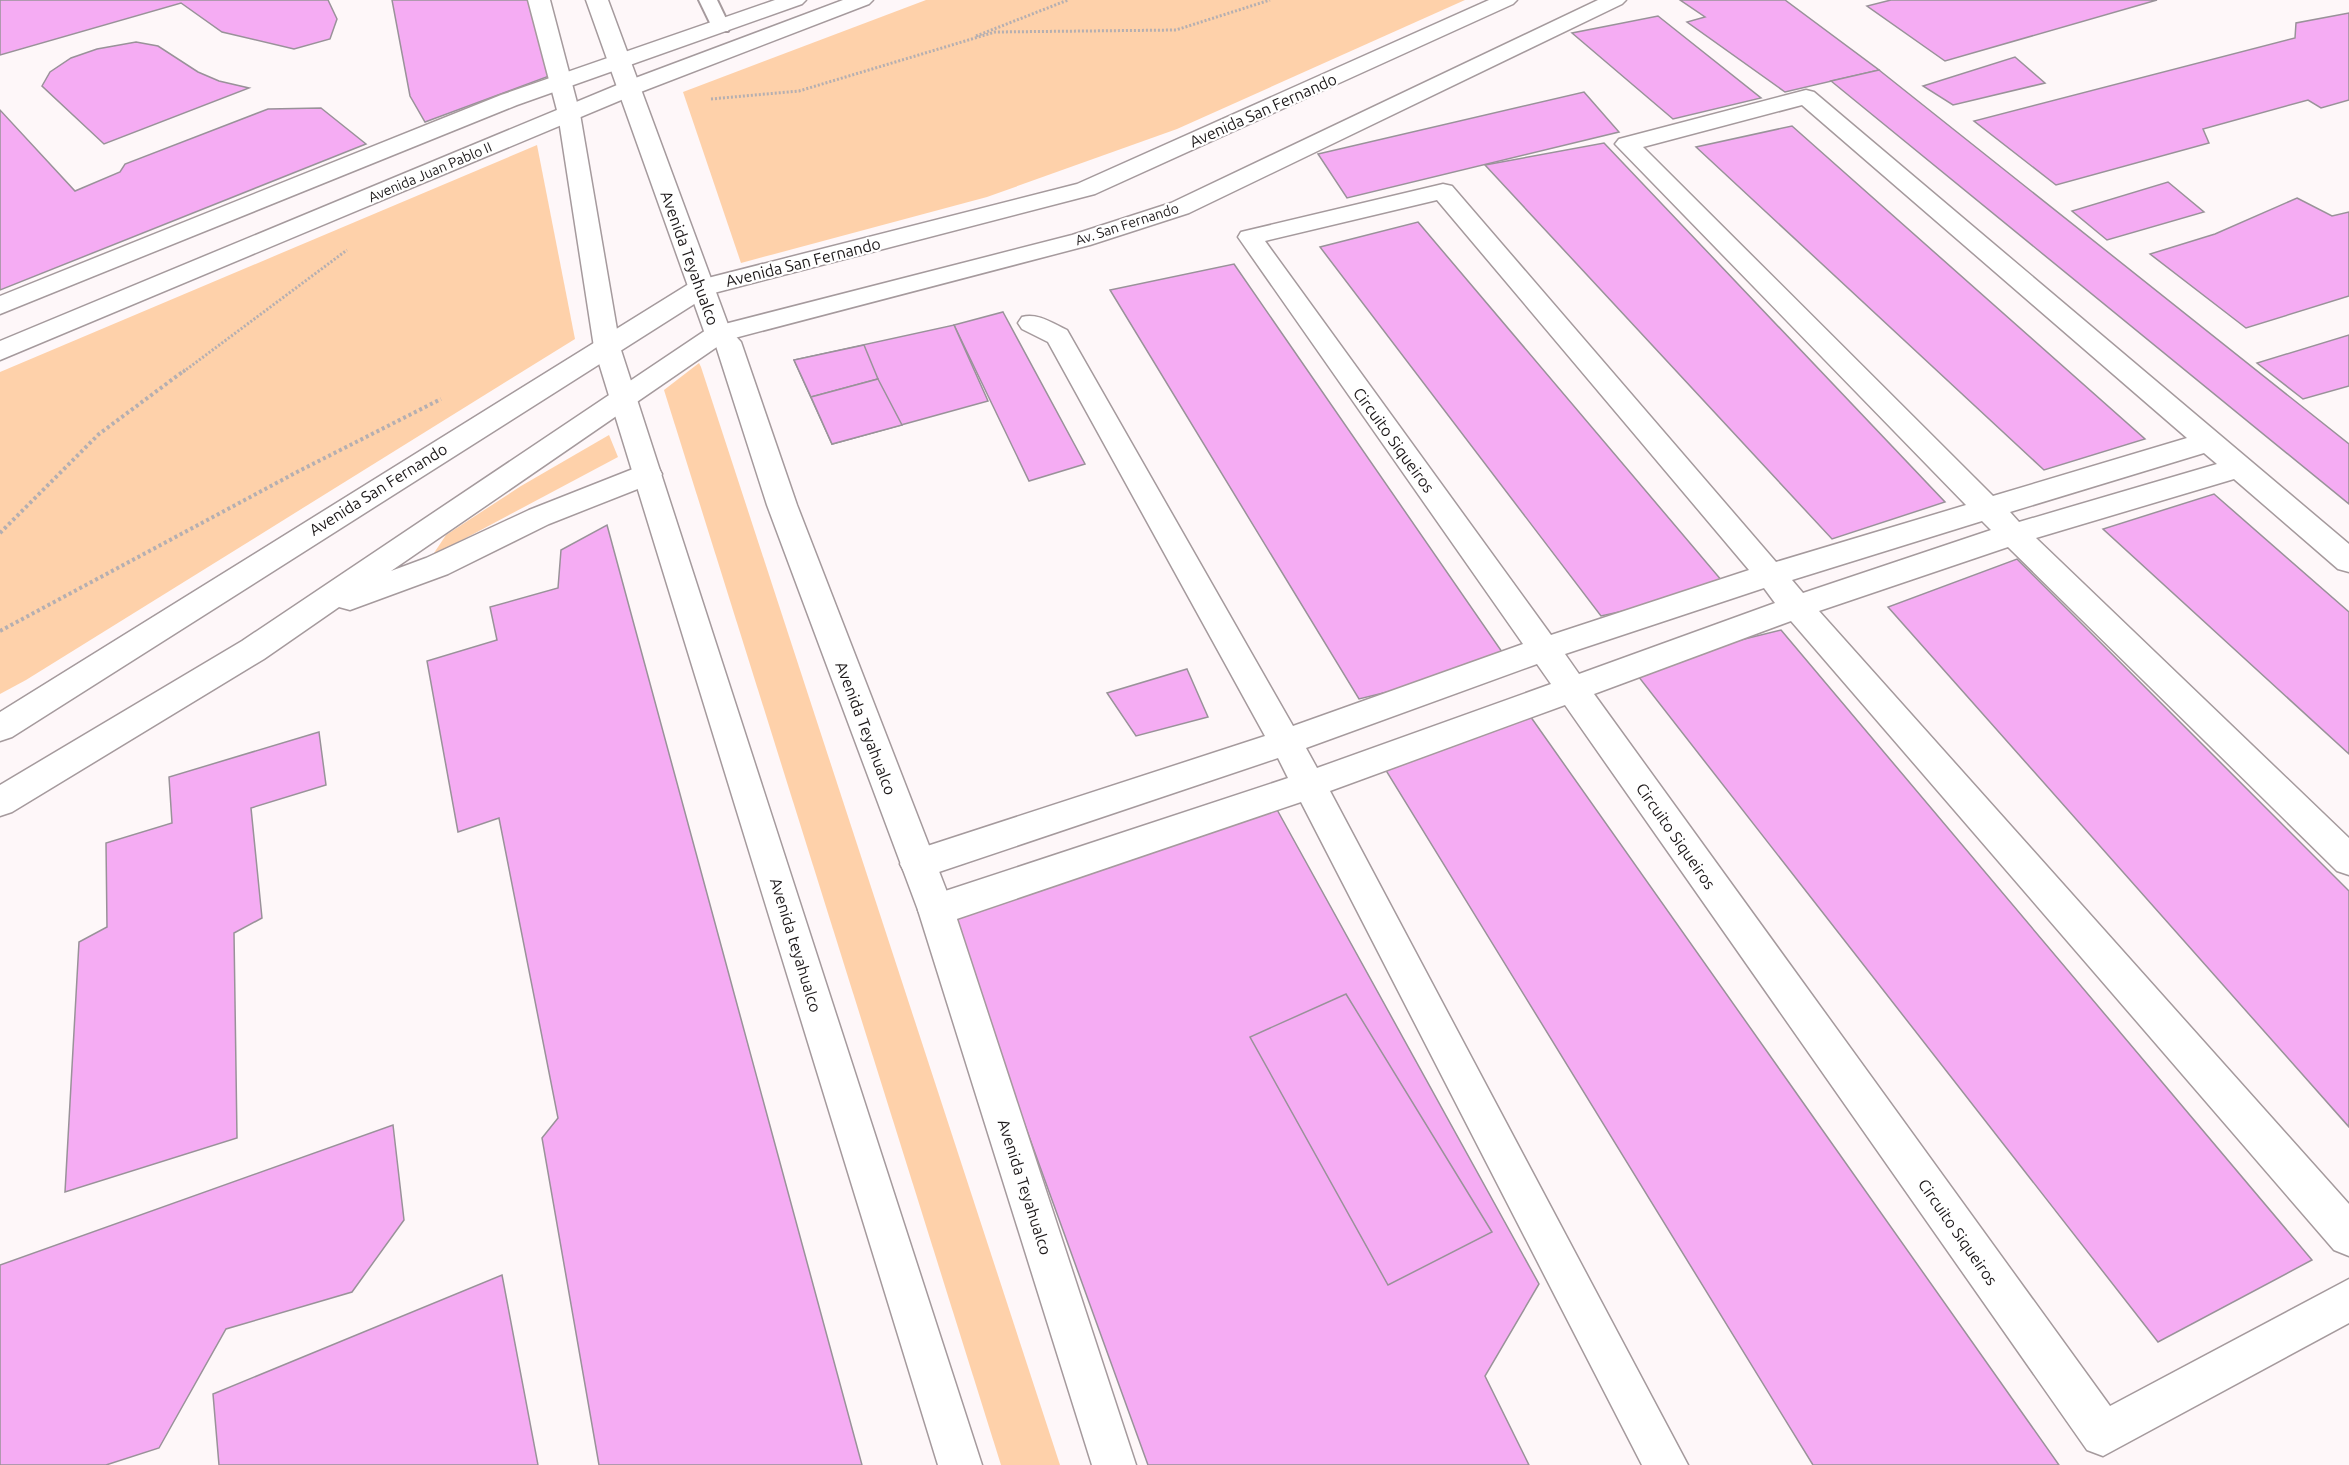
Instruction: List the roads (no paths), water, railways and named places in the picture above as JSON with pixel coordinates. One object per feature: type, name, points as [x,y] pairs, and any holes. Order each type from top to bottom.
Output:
[{"type":"street","points":[[538,0],[560,72],[560,83],[569,114],[607,347],[628,411]]},
{"type":"street","name":"Avenida Teyahualco","points":[[597,0],[718,334],[728,342],[782,505],[936,910],[1114,1465]]},
{"type":"street","points":[[0,306],[509,100],[795,0]]},
{"type":"street","name":"Avenida Juan Pablo II","points":[[0,351],[630,87],[862,0]]},
{"type":"street","name":"Avenida San Fernando","points":[[0,728],[701,288],[1086,189],[1506,0]]},
{"type":"street","name":"Av. San Fernando","points":[[303,616],[628,411],[718,334],[1081,240],[1180,208],[1615,0]]},
{"type":"street","points":[[2349,561],[1806,97],[1626,144],[2013,534],[2349,860]]},
{"type":"street","name":"Circuito Siqueiros","points":[[1770,575],[1443,191],[1250,237],[2103,1434],[2349,1300]]},
{"type":"street","points":[[1031,323],[1058,336],[1309,784],[1666,1465]]},
{"type":"street","name":"Avenida teyahualco","points":[[628,411],[960,1465]]},
{"type":"street","points":[[918,864],[1284,742],[1544,649],[1770,575],[2208,441]]},
{"type":"street","points":[[936,910],[1257,804],[1797,607],[2013,534],[2240,467]]},
{"type":"street","points":[[0,802],[253,650],[303,616],[437,566],[539,517],[648,474]]},
{"type":"street","points":[[1770,575],[2349,1235]]},
{"type":"lane","points":[[708,0],[721,27]]}]
